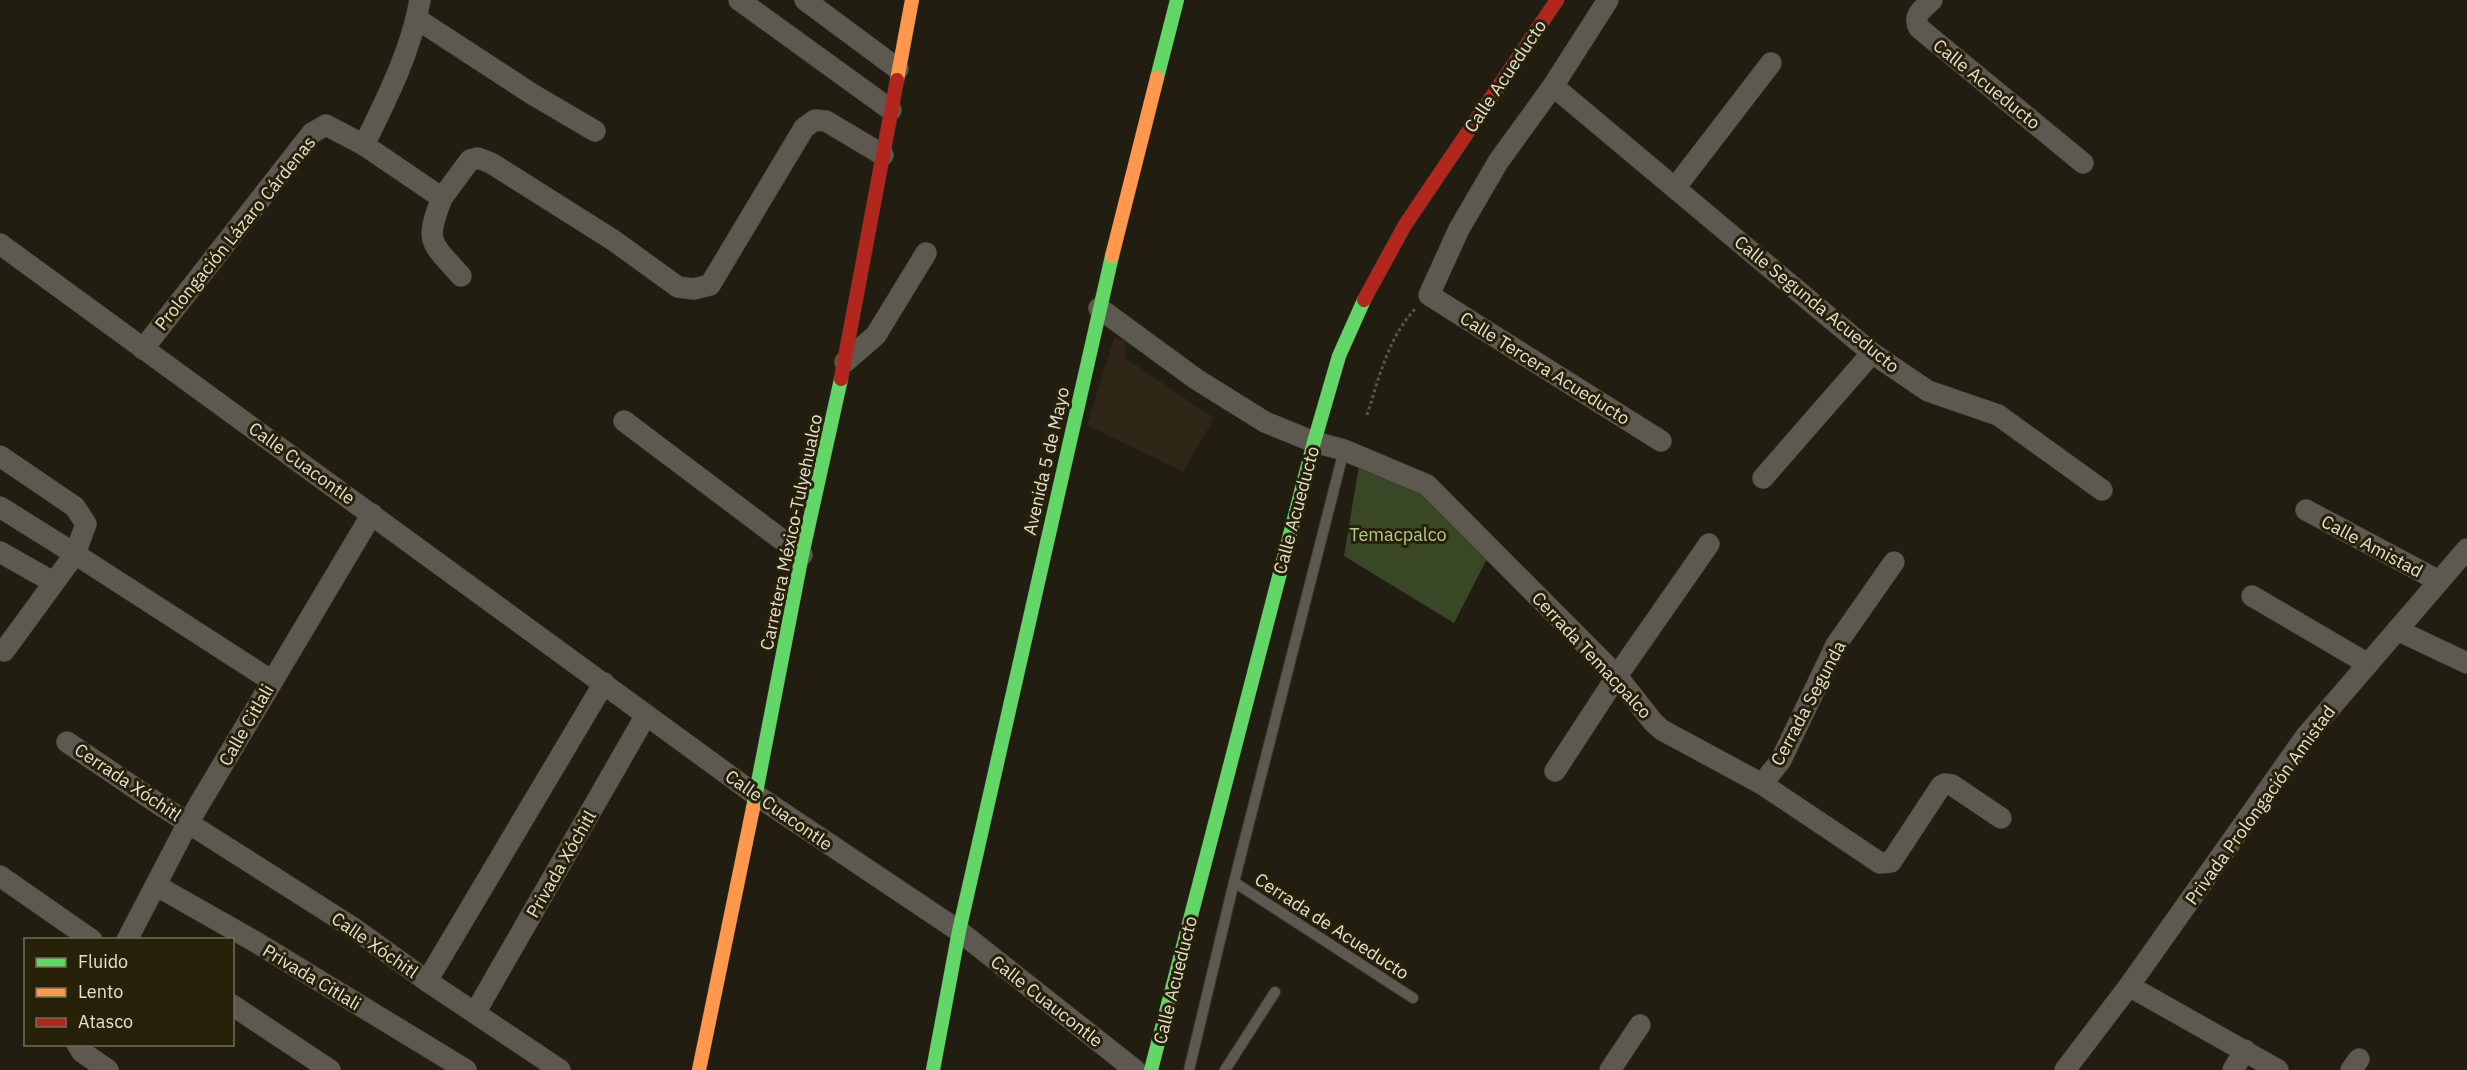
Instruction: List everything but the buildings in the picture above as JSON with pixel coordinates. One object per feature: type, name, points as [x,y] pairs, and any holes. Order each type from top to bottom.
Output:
[{"type":"main road","name":"Carretera México-Tulyehualco","points":[[699,1070],[756,795],[802,555],[845,363],[912,0]]},
{"type":"main road","name":"Avenida 5 de Mayo","points":[[933,1070],[959,931],[1099,308],[1177,0]]},
{"type":"main road","name":"Calle Acueducto","points":[[1151,1070],[1314,442],[1339,356],[1366,292],[1405,225],[1557,0]]},
{"type":"street","points":[[739,0],[891,110]]},
{"type":"street","points":[[805,0],[898,69]]},
{"type":"street","points":[[1429,295],[1459,229],[1498,162],[1553,86],[1608,0]]},
{"type":"street","name":"Calle Acueducto","points":[[1932,0],[1917,15],[1916,21],[1919,28],[2083,163]]},
{"type":"street","points":[[442,198],[364,145],[394,84],[418,9],[532,94],[596,131]]},
{"type":"street","points":[[1676,188],[1772,63]]},
{"type":"street","name":"Calle Segunda Acueducto","points":[[1553,86],[1872,353],[1928,391],[1998,416],[2102,490]]},
{"type":"street","points":[[461,276],[433,245],[430,233],[442,198],[470,160],[478,158],[491,163],[613,240],[678,287],[694,289],[710,285],[804,128],[815,120],[826,121],[883,155]]},
{"type":"street","name":"Prolongación Lázaro Cárdenas","points":[[143,349],[312,133],[326,125],[364,145]]},
{"type":"street","name":"Calle Cuacontle","points":[[0,244],[756,795],[959,931]]},
{"type":"street","points":[[845,363],[876,334],[926,253]]},
{"type":"street","name":"Calle Tercera Acueducto","points":[[1429,295],[1661,441]]},
{"type":"street","name":"Cerrada Temacpalco","points":[[1099,308],[1196,379],[1265,422],[1314,442],[1344,450],[1427,485],[1617,676],[1662,730],[1762,784],[1880,863],[1891,862],[1941,786],[1952,785],[2001,818]]},
{"type":"street","points":[[1763,478],[1872,353]]},
{"type":"street","points":[[624,421],[802,555]]},
{"type":"street","points":[[0,456],[75,507],[86,524],[75,554],[4,651]]},
{"type":"street","points":[[0,507],[272,681]]},
{"type":"street","name":"Calle Amistad","points":[[2306,510],[2439,581]]},
{"type":"street","name":"Calle Citlali","points":[[131,938],[188,823],[372,514]]},
{"type":"street","points":[[1556,771],[1617,676],[1709,544]]},
{"type":"street","points":[[0,552],[53,582]]},
{"type":"street","name":"Privada Prolongación Amistad","points":[[2065,1070],[2129,986],[2306,736],[2439,581],[2465,555]]},
{"type":"street","name":"Cerrada Segunda","points":[[1762,784],[1781,760],[1836,645],[1894,562]]},
{"type":"street","points":[[2252,596],[2368,664]]},
{"type":"street","points":[[2397,630],[2467,663]]},
{"type":"street","points":[[427,981],[604,683]]},
{"type":"street","name":"Privada Xóchitl","points":[[475,1013],[646,715]]},
{"type":"street","name":"Cerrada Xóchitl","points":[[67,742],[188,823]]},
{"type":"street","name":"Calle Xóchitl","points":[[188,823],[352,927],[427,981],[560,1070]]},
{"type":"street","points":[[0,876],[91,938]]},
{"type":"street","name":"Privada Citlali","points":[[157,886],[254,941],[466,1070]]},
{"type":"street","name":"Calle Cuaucontle","points":[[959,931],[1135,1070]]},
{"type":"street","points":[[2129,986],[2278,1070]]},
{"type":"street","points":[[234,1006],[330,1070]]},
{"type":"street","points":[[1610,1070],[1640,1025]]},
{"type":"street","points":[[78,1046],[82,1052],[108,1070]]},
{"type":"street","points":[[2233,1070],[2245,1050]]},
{"type":"lane","name":"Calle Acueducto","points":[[1189,1070],[1234,882],[1344,450]]},
{"type":"lane","name":"Cerrada de Acueducto","points":[[1234,882],[1413,998]]},
{"type":"lane","points":[[1226,1070],[1275,992]]},
{"type":"path","points":[[1367,415],[1386,355],[1403,322],[1429,295]]},
{"type":"shaded area","points":[[1114,338],[1125,341],[1125,358],[1214,418],[1183,472],[1087,425]]},
{"type":"green space","name":"Temacpalco","points":[[1359,465],[1421,492],[1488,557],[1454,623],[1344,556]]},
{"type":"traffic: fast","points":[[1157,78],[1177,0]]},
{"type":"traffic: fast","points":[[933,1070],[959,931],[1112,256]]},
{"type":"traffic: fast","points":[[1151,1070],[1314,442],[1339,356],[1364,300]]},
{"type":"traffic: fast","points":[[753,808],[802,555],[841,379]]},
{"type":"traffic: slow","points":[[897,80],[912,0]]},
{"type":"traffic: slow","points":[[1112,256],[1157,78]]},
{"type":"traffic: slow","points":[[699,1070],[753,808]]},
{"type":"traffic: jam","points":[[1364,300],[1405,225],[1557,0]]},
{"type":"traffic: jam","points":[[841,379],[897,80]]}]
